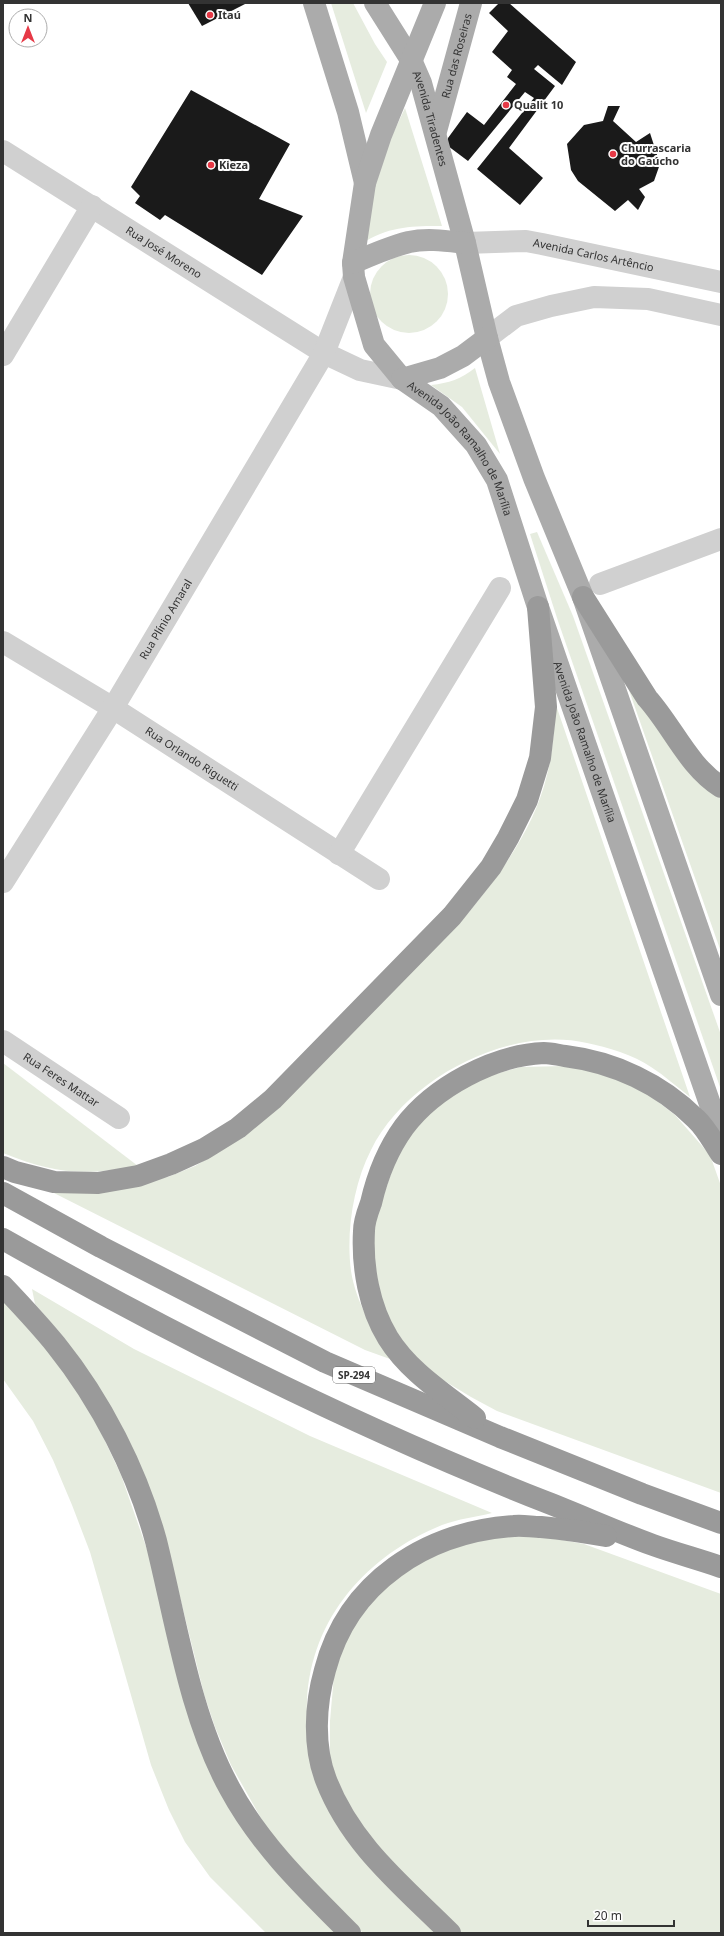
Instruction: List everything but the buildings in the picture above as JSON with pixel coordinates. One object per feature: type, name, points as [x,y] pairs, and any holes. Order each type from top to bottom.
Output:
[{"type":"highway","points":[[583,597],[648,698],[658,710],[687,754],[721,787]]},
{"type":"highway","points":[[3,1167],[15,1172],[54,1182],[98,1182],[138,1176],[171,1164],[204,1149],[238,1128],[273,1099],[452,916],[491,867],[508,838],[527,800],[540,758],[546,707],[538,607]]},
{"type":"highway","points":[[500,1437],[414,1370],[388,1338],[374,1306],[365,1271],[364,1229],[374,1191],[386,1160],[404,1127],[429,1101],[463,1078],[500,1061],[544,1053],[586,1058],[629,1072],[674,1099],[698,1120],[721,1154]]},
{"type":"highway","name":"SP-294","points":[[3,1193],[101,1247],[325,1362],[500,1437],[642,1494],[721,1523]]},
{"type":"highway","points":[[3,1239],[202,1347],[294,1393],[484,1477],[652,1545],[721,1567]]},
{"type":"highway","points":[[3,1286],[56,1346],[95,1400],[137,1485],[155,1539],[191,1688],[212,1751],[230,1789],[251,1823],[278,1859],[350,1933]]},
{"type":"highway","points":[[450,1933],[369,1852],[352,1830],[336,1803],[326,1778],[318,1748],[317,1719],[320,1687],[328,1658],[338,1632],[371,1587],[396,1566],[427,1547],[457,1536],[488,1528],[516,1526],[579,1531],[652,1545]]},
{"type":"main road","points":[[314,3],[348,112],[365,183]]},
{"type":"main road","name":"Avenida Tiradentes","points":[[375,3],[411,60],[421,83],[465,243]]},
{"type":"main road","points":[[435,3],[411,60],[365,183],[354,270],[374,345],[402,379],[440,368],[463,356],[487,338]]},
{"type":"main road","name":"Rua das Roseiras","points":[[435,132],[471,3]]},
{"type":"main road","points":[[354,270],[378,252],[410,242],[440,240],[465,243],[487,338],[499,382],[534,478],[583,597],[721,995]]},
{"type":"main road","name":"Avenida João Ramalho de Marília","points":[[402,379],[440,406],[476,445],[497,480],[538,607],[721,1136]]},
{"type":"street","name":"Rua José Moreno","points":[[3,152],[92,206],[324,353],[360,370],[402,379]]},
{"type":"street","points":[[3,355],[92,206]]},
{"type":"street","name":"Avenida Carlos Artêncio","points":[[465,243],[526,241],[721,282]]},
{"type":"street","name":"Rua Plínio Amaral","points":[[3,882],[113,708],[324,353],[354,270]]},
{"type":"street","points":[[487,338],[516,316],[551,306],[594,297],[648,299],[721,315]]},
{"type":"street","points":[[600,584],[721,539]]},
{"type":"street","points":[[339,854],[500,588]]},
{"type":"street","name":"Rua Orlando Riguetti","points":[[3,642],[113,708],[379,879]]},
{"type":"street","name":"Rua Feres Mattar","points":[[3,1041],[119,1118]]},
{"type":"shaded area","points":[[331,3],[353,3],[375,44],[387,62],[366,113]]},
{"type":"shaded area","points":[[405,108],[442,226],[403,228],[385,232],[366,241],[373,193],[389,142]]},
{"type":"shaded area","points":[[409,255],[424,258],[436,267],[445,279],[448,294],[445,309],[436,321],[424,330],[409,333],[394,330],[382,321],[373,309],[370,294],[373,279],[382,267],[394,258]]},
{"type":"shaded area","points":[[475,368],[500,454],[462,407],[431,385],[454,380]]},
{"type":"shaded area","points":[[537,532],[573,616],[721,1035],[721,1090],[558,621],[530,534]]},
{"type":"shaded area","points":[[625,679],[696,778],[721,799],[721,952]]},
{"type":"shaded area","points":[[556,705],[690,1097],[656,1070],[629,1055],[587,1043],[556,1040],[525,1042],[493,1050],[462,1063],[434,1080],[408,1101],[387,1124],[371,1150],[355,1194],[350,1225],[349,1241],[353,1283],[361,1306],[390,1359],[365,1350],[48,1190],[168,1177],[195,1166],[224,1149],[469,912],[505,865],[526,830],[542,794],[551,758]]},
{"type":"shaded area","points":[[3,1063],[138,1166],[101,1171],[69,1171],[38,1165],[3,1153]]},
{"type":"shaded area","points":[[564,1066],[606,1073],[643,1090],[675,1115],[710,1155],[721,1186],[721,1493],[497,1411],[471,1397],[438,1377],[408,1349],[389,1320],[377,1290],[373,1255],[375,1222],[399,1149],[423,1120],[452,1093],[485,1077],[521,1067]]},
{"type":"shaded area","points":[[32,1289],[134,1349],[310,1436],[492,1513],[442,1525],[415,1538],[390,1553],[368,1572],[348,1593],[332,1616],[319,1642],[311,1671],[307,1701],[307,1718],[314,1770],[434,1933],[363,1933],[315,1885],[266,1827],[231,1765],[215,1727],[204,1694],[167,1545],[66,1340],[35,1304]]},
{"type":"shaded area","points":[[3,1299],[36,1336],[71,1381],[96,1422],[121,1475],[158,1581],[205,1750],[336,1933],[266,1933],[210,1877],[185,1842],[169,1810],[151,1765],[90,1552],[72,1505],[53,1460],[33,1421],[3,1379]]},
{"type":"shaded area","points":[[502,1534],[540,1536],[584,1544],[721,1594],[721,1933],[461,1933],[385,1858],[360,1827],[330,1766],[330,1721],[334,1675],[341,1649],[365,1604],[421,1556]]},
{"type":"place","name":"Itaú","points":[[210,15]]},
{"type":"place","name":"Qualit 10","points":[[506,105]]},
{"type":"place","name":"Churrascaria do Gaúcho","points":[[613,154]]},
{"type":"place","name":"Kieza","points":[[211,165]]}]
